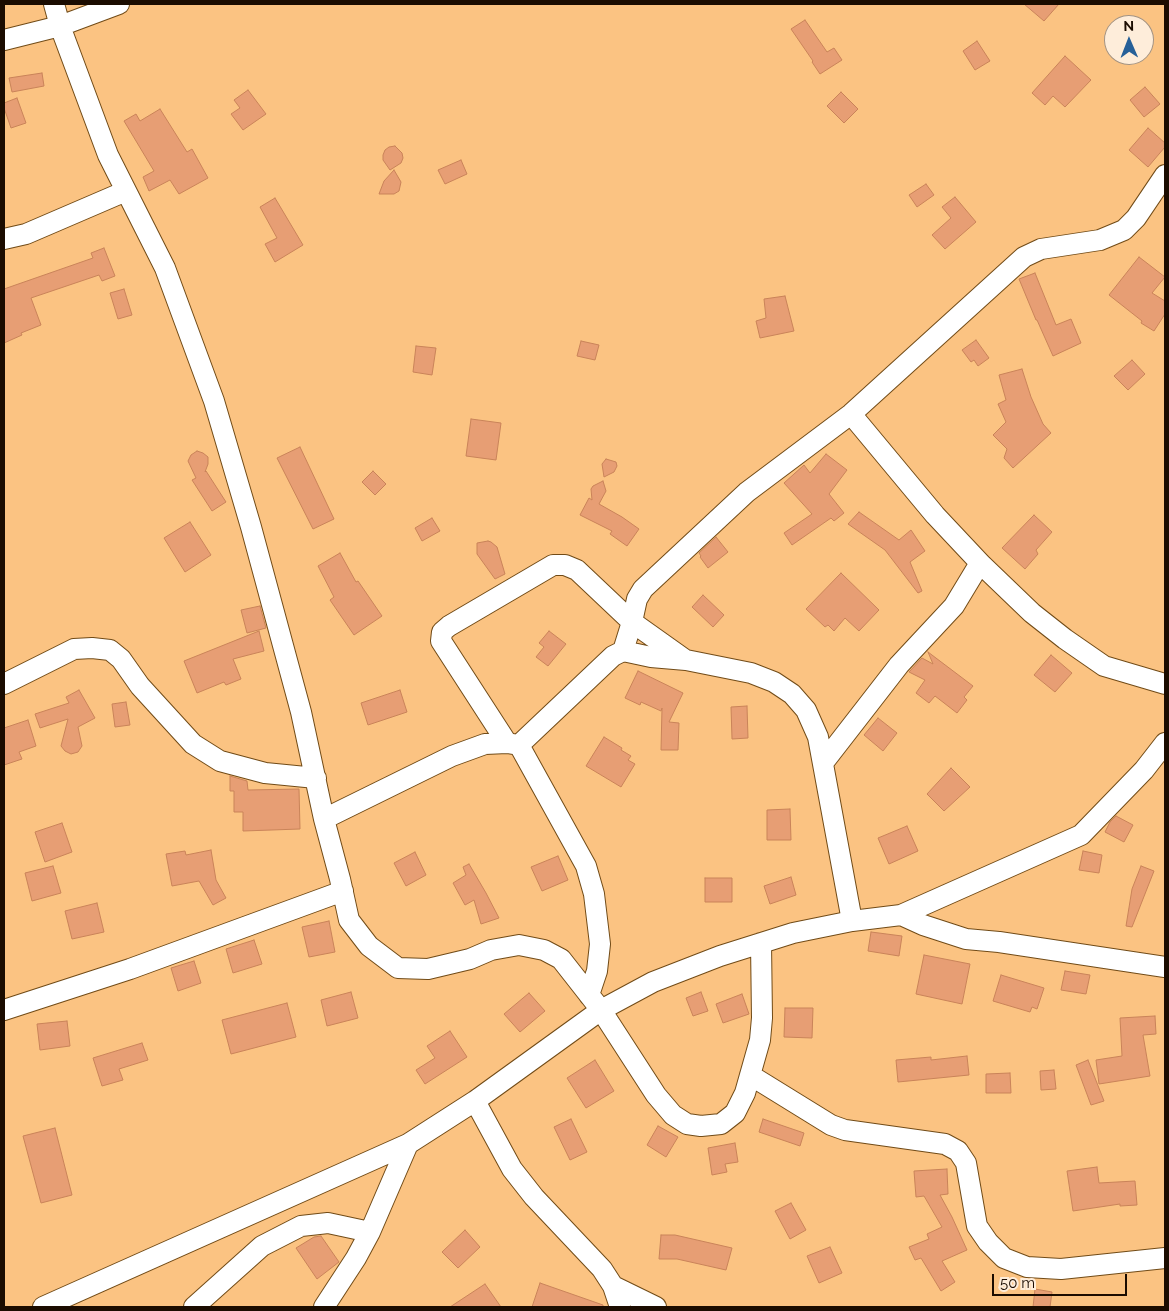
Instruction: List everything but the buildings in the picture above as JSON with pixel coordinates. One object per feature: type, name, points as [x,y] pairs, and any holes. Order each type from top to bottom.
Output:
[{"type":"street","points":[[54,4],[60,26],[108,155],[165,268],[214,401],[254,536],[301,712],[324,819],[349,920],[369,946],[398,968],[428,969],[470,959],[491,950],[519,945],[544,950],[561,959],[595,1002],[656,1095],[674,1115],[687,1124],[701,1126],[722,1124],[735,1113],[745,1093],[760,1040],[762,1018],[762,943]]},
{"type":"street","points":[[4,40],[60,26],[119,4]]},
{"type":"street","points":[[623,651],[637,599],[643,589],[747,492],[851,414],[1024,257],[1041,249],[1100,240],[1124,230],[1136,218],[1165,175]]},
{"type":"street","points":[[4,239],[26,234],[126,191]]},
{"type":"street","points":[[851,414],[935,515],[980,563],[1032,613],[1104,666],[1165,684]]},
{"type":"street","points":[[823,763],[899,665],[954,606],[980,563]]},
{"type":"street","points":[[595,1002],[600,944],[594,894],[586,866],[513,744],[441,642],[442,632],[448,626],[553,565],[565,565],[576,570],[632,622],[686,660]]},
{"type":"street","points":[[4,684],[74,649],[110,650],[121,659],[140,686],[193,744],[213,757],[220,761],[265,774],[316,778]]},
{"type":"street","points":[[324,819],[452,756],[485,744],[513,744],[613,656],[623,651],[651,657],[686,660],[751,673],[774,682],[792,694],[806,710],[818,736],[852,921]]},
{"type":"street","points":[[43,1307],[408,1144],[475,1101],[595,1002],[720,956],[793,933],[852,921],[901,915],[1081,835],[1144,770],[1165,742]]},
{"type":"street","points":[[4,1010],[130,969],[343,891]]},
{"type":"street","points":[[901,915],[923,925],[966,939],[999,942],[1165,967]]},
{"type":"street","points":[[750,1075],[831,1124],[845,1130],[945,1144],[958,1150],[966,1163],[977,1226],[988,1242],[1004,1258],[1027,1266],[1061,1269],[1165,1258]]},
{"type":"street","points":[[475,1101],[512,1169],[534,1197],[602,1270],[613,1286],[620,1307]]},
{"type":"street","points":[[324,1307],[356,1258],[370,1232],[408,1144]]},
{"type":"street","points":[[194,1307],[262,1246],[301,1226],[328,1223],[370,1232]]},
{"type":"street","points":[[613,1286],[656,1307]]}]
